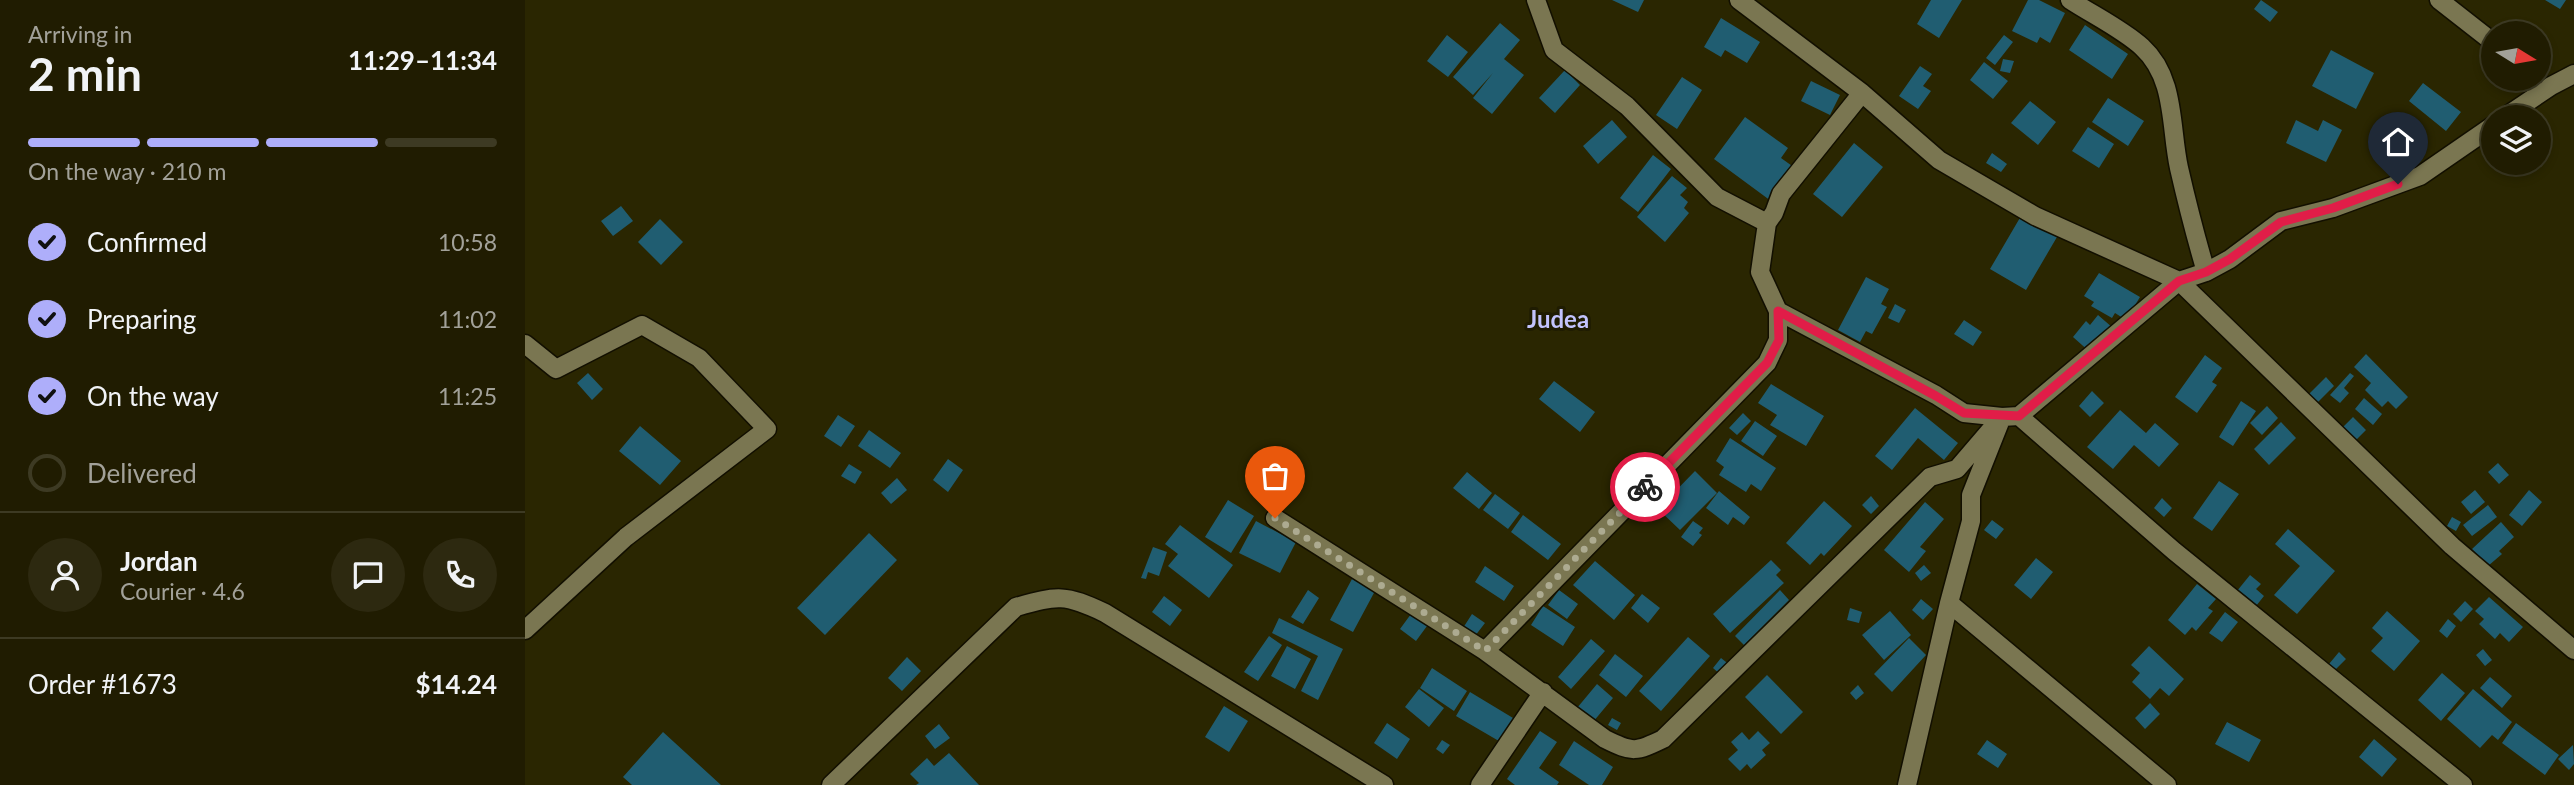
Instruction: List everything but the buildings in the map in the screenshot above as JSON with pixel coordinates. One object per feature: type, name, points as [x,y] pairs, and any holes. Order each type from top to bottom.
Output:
[{"type":"street","points":[[1537,0],[1554,50],[1627,106],[1717,197],[1767,223]]},
{"type":"street","points":[[1739,0],[1862,93],[1939,160],[2035,216],[2179,281],[2452,546],[2574,650]]},
{"type":"street","points":[[2070,0],[2143,48],[2164,79],[2179,168],[2206,272]]},
{"type":"street","points":[[2439,0],[2481,33]]},
{"type":"street","points":[[2551,80],[2574,74]]},
{"type":"street","points":[[2518,105],[2534,91]]},
{"type":"street","points":[[1485,651],[1767,363],[1779,340],[1778,311],[1760,272],[1767,223],[1781,194],[1862,93]]},
{"type":"street","points":[[1275,518],[1485,651],[1605,739],[1623,748],[1640,750],[1663,739],[1930,477],[1958,470],[2011,416],[2179,281],[2206,272],[2240,252],[2281,222],[2333,208],[2420,176],[2481,134]]},
{"type":"street","points":[[1778,311],[1964,413],[2011,416],[2463,785]]},
{"type":"street","points":[[525,344],[556,369],[642,325],[699,358],[767,429],[626,537],[525,630]]},
{"type":"street","points":[[1907,785],[1971,521],[1971,495],[2011,416]]},
{"type":"street","points":[[831,785],[1016,607],[1050,597],[1078,600],[1105,613],[1384,785]]},
{"type":"street","points":[[1949,603],[2167,785]]},
{"type":"street","points":[[1480,785],[1543,692]]},
{"type":"way so far","points":[[1275,518],[1485,651],[1645,487]]},
{"type":"district","name":"Judea","points":[[1558,320]]},
{"type":"route","points":[[1645,487],[1767,363],[1779,340],[1778,311],[1964,413],[2019,416],[2179,281],[2206,272],[2230,259],[2281,222],[2333,208],[2398,184]]}]
